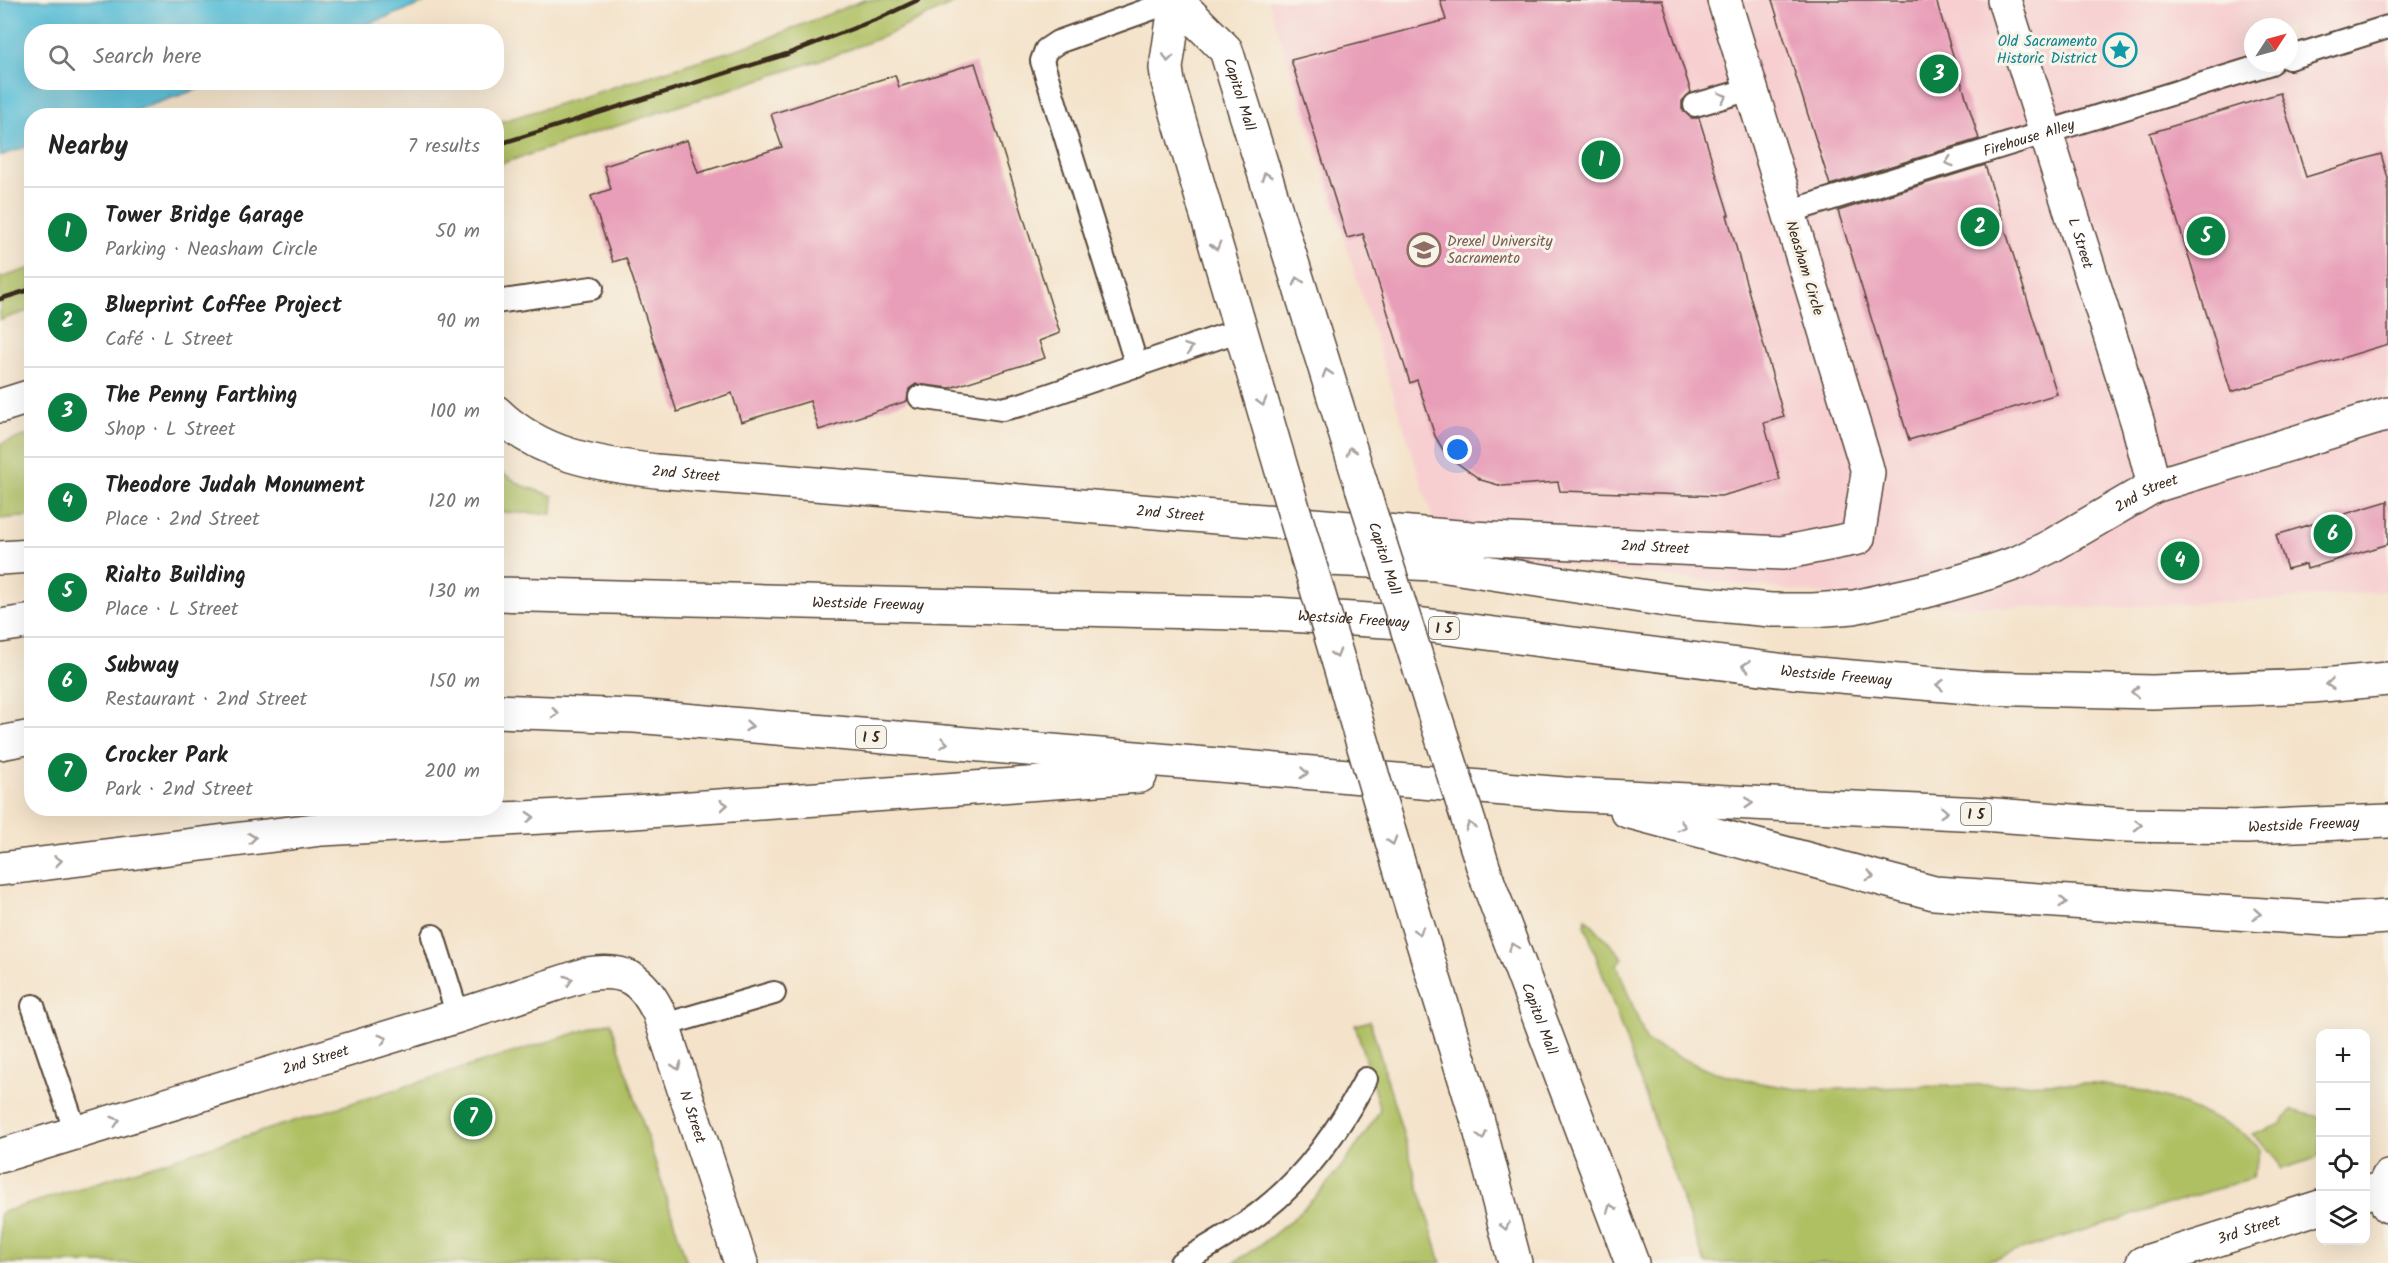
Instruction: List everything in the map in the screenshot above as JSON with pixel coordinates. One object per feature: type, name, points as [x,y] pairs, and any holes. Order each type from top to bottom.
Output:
[{"type":"main road","name":"Capitol Mall","points":[[1515,1263],[1477,1118],[1307,558],[1168,82],[1166,69],[1176,0],[1226,50],[1488,882],[1632,1263]]},
{"type":"main road","name":"Neasham Circle","points":[[1724,0],[1868,473],[1858,538]]},
{"type":"main road","name":"L Street","points":[[2004,0],[2138,424],[2154,486]]},
{"type":"main road","points":[[0,406],[24,398]]},
{"type":"main road","name":"2nd Street","points":[[1307,558],[1434,564],[1673,602],[1771,610],[1854,607],[1930,590],[2019,562],[2087,526],[2154,486],[2388,414]]},
{"type":"main road","name":"2nd Street","points":[[504,418],[537,442],[562,453],[603,465],[656,471],[1471,538],[1782,553],[1858,538]]},
{"type":"main road","points":[[0,558],[24,556]]},
{"type":"main road","name":"Westside Freeway","points":[[504,594],[1273,614],[1401,622],[1793,672],[1981,688],[2152,692],[2312,686],[2388,680]]},
{"type":"main road","points":[[0,626],[24,622]]},
{"type":"main road","name":"Westside Freeway","points":[[504,711],[635,716],[1564,794],[1982,814],[2124,825],[2247,828],[2388,821]]},
{"type":"main road","points":[[0,743],[24,738]]},
{"type":"main road","points":[[0,868],[321,829],[646,811],[1245,769]]},
{"type":"main road","points":[[1564,794],[1934,893],[2341,920],[2388,917]]},
{"type":"main road","name":"2nd Street","points":[[0,1156],[458,1016],[587,974],[603,972],[633,978]]},
{"type":"main road","name":"N Street","points":[[633,978],[643,986],[652,999],[664,1025],[741,1263]]},
{"type":"main road","name":"3rd Street","points":[[2143,1263],[2316,1208]]},
{"type":"lane","points":[[1137,366],[1042,61],[1046,50],[1058,42],[1176,0]]},
{"type":"lane","points":[[2298,55],[2388,27]]},
{"type":"lane","name":"Firehouse Alley","points":[[1788,212],[2244,71]]},
{"type":"lane","points":[[1695,105],[1751,89]]},
{"type":"lane","points":[[504,301],[592,288]]},
{"type":"lane","points":[[920,397],[1002,409],[1020,405],[1240,330]]},
{"type":"lane","points":[[433,936],[458,1016]]},
{"type":"lane","points":[[664,1025],[774,993]]},
{"type":"lane","points":[[33,1006],[76,1133]]},
{"type":"lane","points":[[1181,1263],[1242,1226],[1283,1194],[1320,1153],[1366,1079]]},
{"type":"shaded area","points":[[1268,0],[2388,0],[2388,591],[2271,600],[2095,608],[1924,605],[1443,551]]},
{"type":"green space","points":[[864,0],[960,0],[885,36],[832,56],[504,163],[504,121],[756,43]]},
{"type":"green space","points":[[24,270],[24,312],[0,320],[0,278]]},
{"type":"green space","points":[[24,436],[24,517],[0,519],[0,444]]},
{"type":"green space","points":[[504,474],[521,485],[553,496],[552,514],[504,512]]},
{"type":"green space","points":[[1586,918],[1623,958],[1617,965],[1647,1042],[1707,1070],[1760,1083],[1804,1090],[2049,1083],[2096,1084],[2134,1089],[2177,1102],[2237,1129],[2261,1149],[2252,1178],[1979,1263],[1705,1263],[1585,925]]},
{"type":"green space","points":[[1370,1021],[1441,1263],[1233,1263],[1278,1231],[1316,1196],[1350,1156],[1380,1110],[1355,1025]]},
{"type":"green space","points":[[611,1022],[687,1263],[0,1263],[0,1213]]},
{"type":"green space","points":[[2291,1110],[2316,1116],[2316,1158],[2281,1169],[2273,1154],[2252,1135],[2281,1124]]},
{"type":"water","points":[[0,0],[432,0],[368,24],[24,24],[24,90],[195,90],[142,108],[24,108],[24,147],[0,156]]},
{"type":"building","name":"Drexel University Sacramento","points":[[1440,0],[1662,0],[1691,92],[1682,101],[1682,109],[1691,118],[1699,118],[1729,215],[1727,215],[1784,417],[1764,423],[1780,480],[1721,496],[1560,491],[1558,482],[1502,486],[1481,480],[1446,455],[1435,436],[1417,380],[1410,383],[1363,234],[1347,238],[1291,60],[1446,20]]},
{"type":"building","points":[[1772,0],[1936,0],[1979,139],[1830,185]]},
{"type":"building","points":[[975,63],[1060,333],[1039,341],[1045,358],[950,388],[916,384],[909,389],[907,401],[819,430],[810,401],[741,422],[732,393],[677,412],[626,258],[613,262],[591,196],[611,189],[604,166],[687,140],[698,173],[782,147],[771,114],[895,75],[899,87]]},
{"type":"building","points":[[2280,93],[2306,177],[2381,154],[2388,178],[2388,344],[2231,392],[2150,133]]},
{"type":"building","points":[[1985,165],[2057,394],[1909,440],[1838,211]]},
{"type":"building","points":[[2388,501],[2388,544],[2307,569],[2306,564],[2287,569],[2276,535]]},
{"type":"railway","points":[[504,142],[787,54],[880,18],[918,0]]},
{"type":"railway","points":[[0,299],[24,292]]},
{"type":"place","name":"Old Sacramento Historic District","points":[[2120,50]]},
{"type":"place","name":"The Penny Farthing","points":[[1939,74]]},
{"type":"place","name":"Tower Bridge Garage","points":[[1601,160]]},
{"type":"place","name":"Blueprint Coffee Project","points":[[1980,227]]},
{"type":"place","name":"Rialto Building","points":[[2206,236]]},
{"type":"place","name":"Drexel University Sacramento","points":[[1424,250]]},
{"type":"place","name":"Subway","points":[[2333,534]]},
{"type":"place","name":"Theodore Judah Monument","points":[[2180,561]]},
{"type":"place","name":"Crocker Park","points":[[473,1117]]}]
